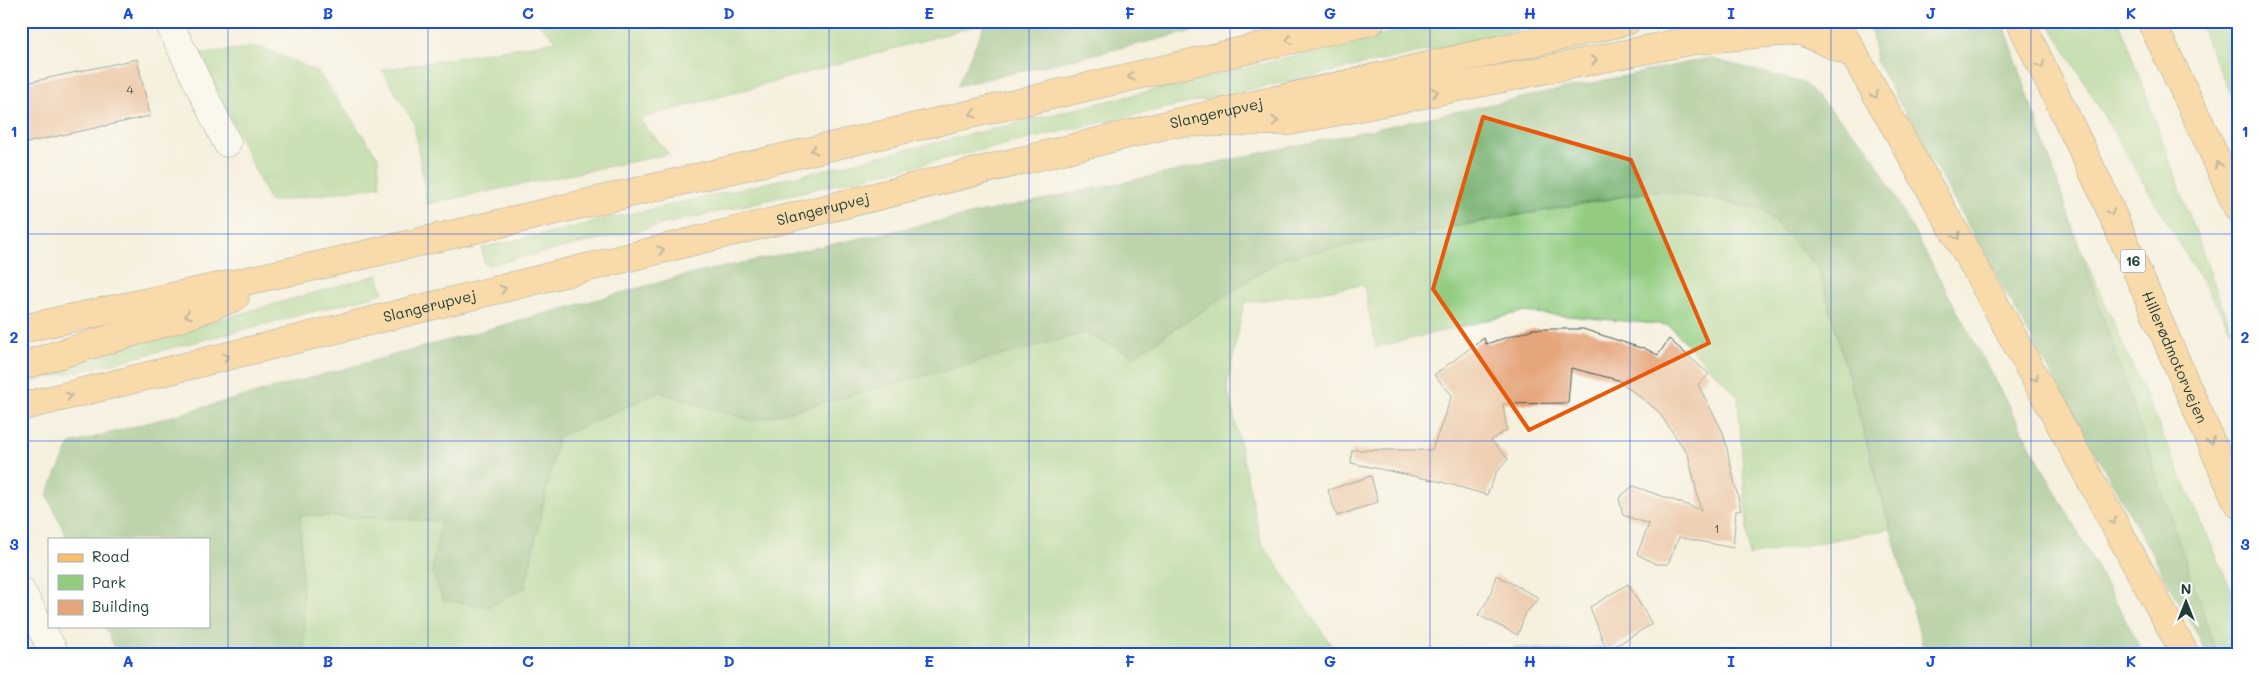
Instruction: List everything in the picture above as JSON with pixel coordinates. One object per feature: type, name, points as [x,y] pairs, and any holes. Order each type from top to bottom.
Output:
[{"type":"main road","points":[[21,329],[316,266],[1371,21]]},
{"type":"main road","name":"Slangerupvej","points":[[21,408],[1174,123],[1627,21]]},
{"type":"main road","points":[[1835,21],[1851,53],[1978,273],[2185,654]]},
{"type":"main road","name":"Hillerødmotorvejen","points":[[2020,21],[2103,192],[2238,504]]},
{"type":"main road","points":[[2151,21],[2238,209]]},
{"type":"main road","points":[[1174,123],[1290,121],[1689,42],[1756,34],[1801,32],[1851,53]]},
{"type":"main road","points":[[21,366],[186,316],[316,266]]},
{"type":"street","points":[[168,21],[227,143]]},
{"type":"street","points":[[21,592],[55,654]]},
{"type":"highlighted area","points":[[1483,117],[1631,160],[1709,343],[1529,430],[1433,289]]},
{"type":"green space","points":[[536,21],[986,21],[986,23],[639,119],[669,154],[427,204],[414,123],[382,70],[557,41]]},
{"type":"green space","points":[[986,21],[1238,21],[957,86]]},
{"type":"green space","points":[[1439,21],[1560,21],[1076,128],[489,265],[484,263],[482,248],[823,170]]},
{"type":"green space","points":[[1870,21],[2003,21],[2217,654],[2208,654],[1876,61]]},
{"type":"green space","points":[[2048,21],[2119,21],[2231,330]]},
{"type":"green space","points":[[2198,21],[2238,21],[2238,112]]},
{"type":"green space","points":[[261,47],[318,72],[378,157],[380,186],[270,202],[200,53]]},
{"type":"green space","points":[[1709,58],[1804,83],[1868,147],[2144,654],[1925,654],[1819,269],[1763,209],[1659,190],[1284,257],[1134,356],[1086,333],[753,421],[659,392],[558,437],[525,588],[488,607],[443,600],[432,571],[441,521],[300,515],[305,654],[117,654],[106,628],[210,628],[210,538],[67,538],[47,494],[70,444],[682,276]]},
{"type":"green space","points":[[1660,190],[1763,209],[1819,269],[1890,529],[1749,556],[1738,396],[1668,325],[1522,312],[1376,347],[1364,285],[1244,303],[1227,385],[1261,542],[1337,654],[305,654],[300,515],[441,521],[432,571],[525,588],[558,437],[659,392],[753,421],[1086,333],[1134,356],[1284,257]]},
{"type":"green space","points":[[2075,236],[2238,605],[2238,654],[2217,654]]},
{"type":"green space","points":[[378,275],[383,292],[374,296],[110,364],[21,384],[21,375]]},
{"type":"green space","points":[[1514,647],[1566,651],[1601,647],[1606,654],[1514,654]]},
{"type":"building","points":[[137,59],[150,116],[21,144],[21,84]]},
{"type":"building","points":[[1533,329],[1583,329],[1642,347],[1658,355],[1669,339],[1709,374],[1698,385],[1723,432],[1741,510],[1736,511],[1733,548],[1679,537],[1668,564],[1656,564],[1637,554],[1649,524],[1623,515],[1619,498],[1633,486],[1701,510],[1688,454],[1657,410],[1618,380],[1571,368],[1568,403],[1503,404],[1507,430],[1491,440],[1508,459],[1496,473],[1487,495],[1442,482],[1351,463],[1352,450],[1432,450],[1452,395],[1434,375],[1484,338],[1486,344]]},
{"type":"building","points":[[1371,476],[1378,502],[1337,516],[1328,490]]},
{"type":"building","points":[[1496,575],[1539,598],[1525,614],[1518,635],[1478,615],[1489,598]]},
{"type":"building","points":[[1628,584],[1652,624],[1607,651],[1590,607]]}]
